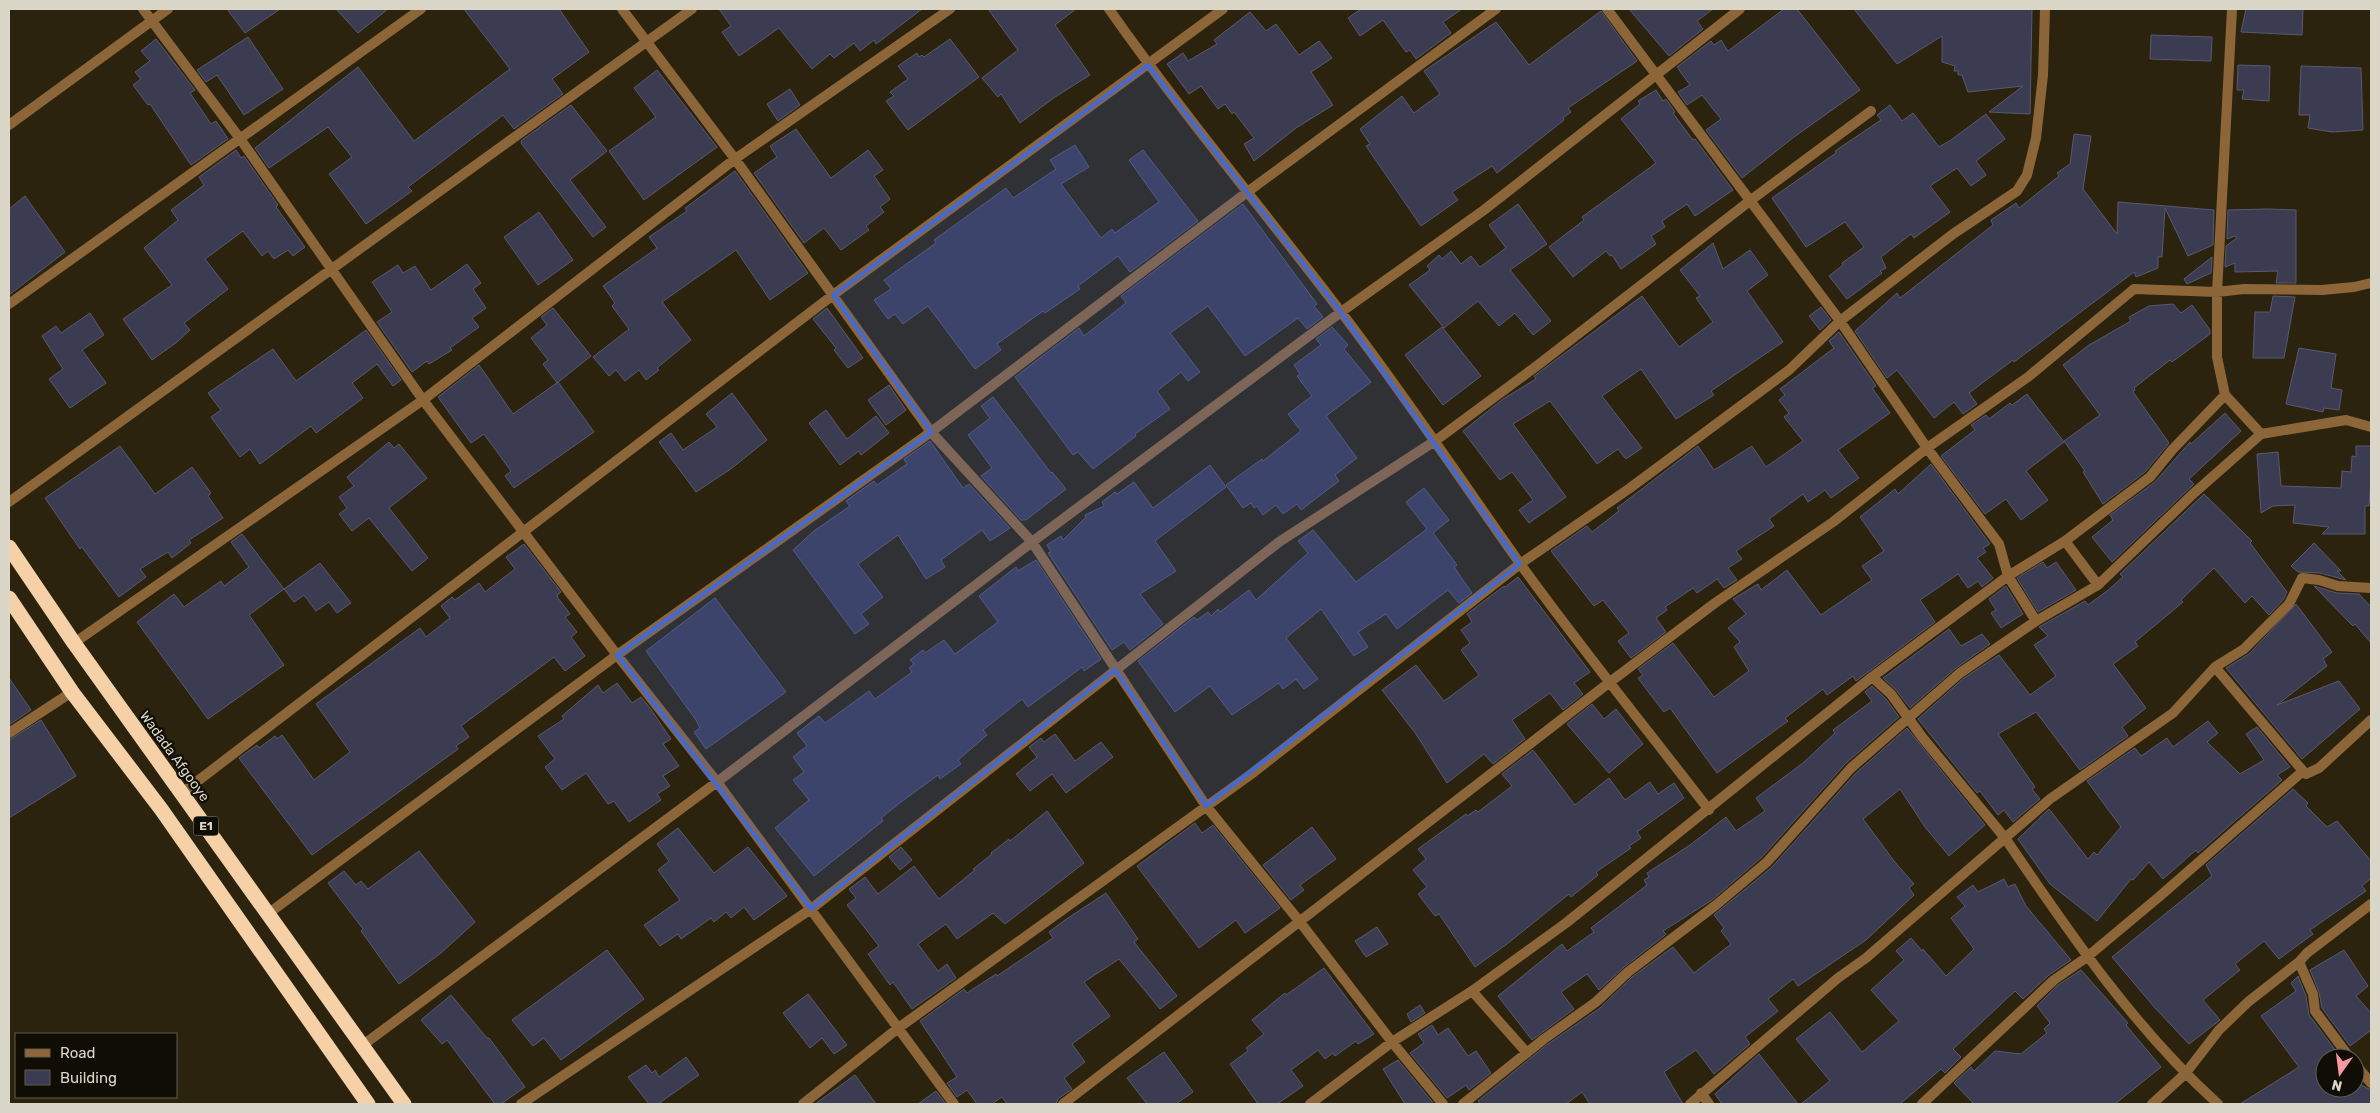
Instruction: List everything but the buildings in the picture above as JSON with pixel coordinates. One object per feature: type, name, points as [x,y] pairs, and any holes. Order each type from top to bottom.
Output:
[{"type":"highway","name":"Wadada Afgooye","points":[[9,547],[74,643],[404,1104]]},
{"type":"highway","name":"E1","points":[[9,598],[72,692],[161,809],[368,1104]]},
{"type":"street","points":[[143,9],[241,140],[423,400],[617,655],[717,782],[954,1104]]},
{"type":"street","points":[[9,125],[168,9]]},
{"type":"street","points":[[9,304],[241,140],[421,9]]},
{"type":"street","points":[[622,9],[735,159],[931,432],[1032,542],[1206,806],[1443,1104]]},
{"type":"street","points":[[9,502],[332,271],[692,9]]},
{"type":"street","points":[[74,643],[423,400],[735,159],[950,9]]},
{"type":"street","points":[[1108,9],[1148,65],[1246,193],[1341,312],[1435,441],[1520,564],[1709,810]]},
{"type":"street","points":[[182,793],[833,295],[1223,9]]},
{"type":"street","points":[[269,913],[617,655],[931,432],[1246,193],[1496,9]]},
{"type":"street","points":[[1607,9],[1840,321],[1927,448],[1999,544],[2008,576],[2036,621]]},
{"type":"street","points":[[362,1045],[717,782],[1032,542],[1341,312],[1484,210],[1740,9]]},
{"type":"street","points":[[804,1104],[897,1029],[1250,775],[1520,564],[1630,488],[1789,370],[1840,321],[1953,234],[2017,191],[2027,175],[2036,138],[2045,39],[2044,9]]},
{"type":"street","points":[[2232,9],[2217,292],[2217,357],[2225,395],[2261,434]]},
{"type":"street","points":[[520,1104],[811,909],[1279,542],[1435,441],[1538,365],[1751,200],[1871,112]]},
{"type":"street","points":[[1063,1104],[1610,682],[1715,603],[1833,522],[1927,448],[2028,377],[2134,289],[2217,292],[2244,289],[2322,290],[2354,287],[2371,283]]},
{"type":"street","points":[[1310,1104],[1392,1042],[1472,991],[1566,923],[1709,810],[1872,677],[2008,576],[2065,541],[2150,477],[2172,450],[2225,395]]},
{"type":"street","points":[[1463,1104],[1527,1053],[1596,1002],[1628,972],[1767,862],[1851,768],[1960,673],[2036,621],[2098,585],[2193,494],[2261,434],[2346,420],[2371,427]]},
{"type":"street","points":[[2065,541],[2098,585]]},
{"type":"street","points":[[1690,1104],[1838,978],[1866,958],[2050,799],[2173,714],[2215,667],[2244,648],[2289,604],[2302,578],[2319,580],[2338,586],[2371,588]]},
{"type":"street","points":[[2215,667],[2306,774],[2319,768],[2371,720]]},
{"type":"street","points":[[1872,677],[1891,694],[2004,838],[2087,957],[2185,1074],[2218,1104]]},
{"type":"street","points":[[9,733],[72,692]]},
{"type":"street","points":[[1922,1104],[2054,980],[2087,957],[2186,874],[2303,771]]},
{"type":"street","points":[[2152,1104],[2185,1074],[2219,1030],[2248,1002],[2299,962],[2307,953],[2371,904]]},
{"type":"street","points":[[2299,962],[2313,994],[2315,1011],[2343,1048]]},
{"type":"street","points":[[1472,991],[1527,1053]]},
{"type":"street","points":[[1701,1093],[1709,1104]]},
{"type":"highlighted area","points":[[1148,65],[1341,312],[1520,564],[1206,806],[1115,670],[811,909],[617,655],[931,432],[833,295]]}]
